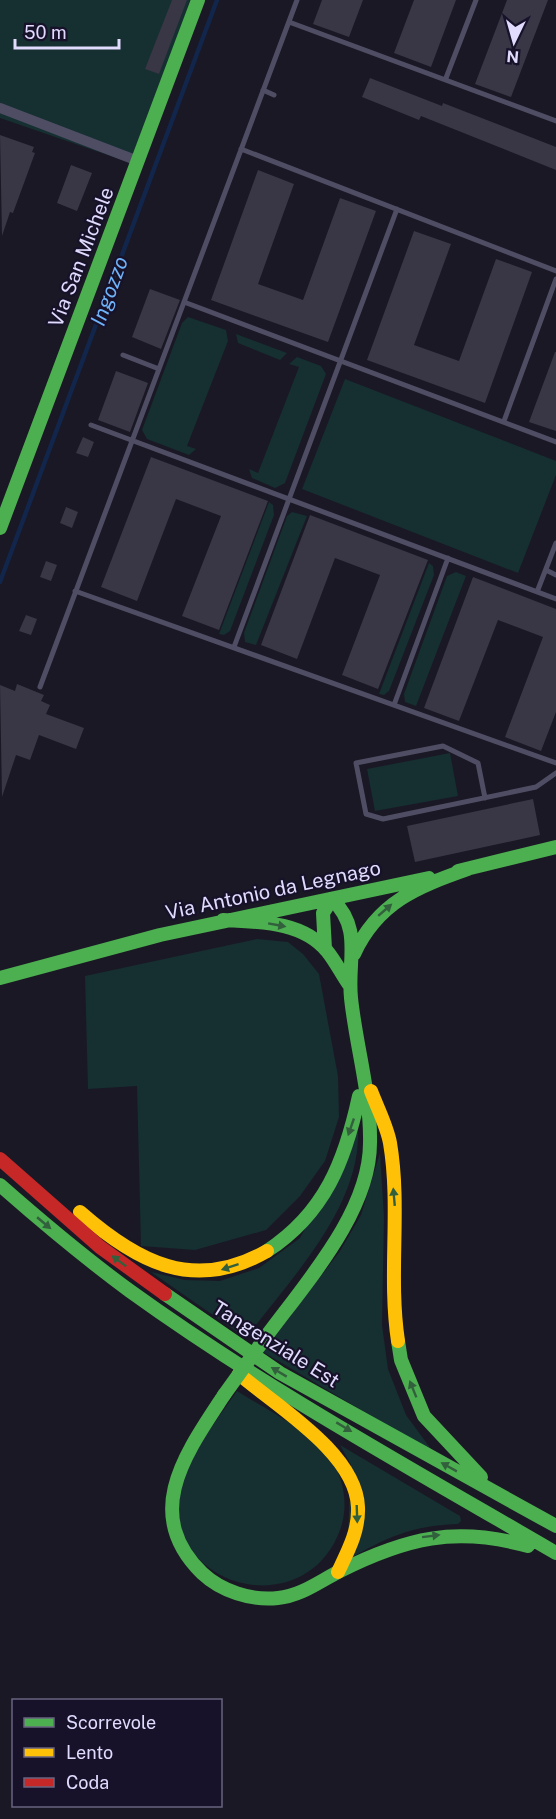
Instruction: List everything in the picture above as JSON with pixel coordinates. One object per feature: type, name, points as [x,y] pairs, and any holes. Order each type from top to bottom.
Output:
[{"type":"main road","name":"Via San Michele","points":[[0,528],[198,0]]},
{"type":"main road","name":"Via Antonio da Legnago","points":[[0,978],[82,952],[468,869],[556,847]]},
{"type":"main road","points":[[353,956],[362,933],[388,906],[423,885],[468,869]]},
{"type":"main road","points":[[325,949],[323,913],[332,899],[344,909],[351,932],[353,956],[350,986],[364,1070],[369,1167],[362,1189],[347,1220],[190,1446],[178,1472],[171,1497],[171,1521],[177,1545],[193,1567],[217,1586],[250,1598],[280,1598],[308,1590],[338,1572],[422,1537],[462,1533],[498,1536],[556,1554]]},
{"type":"main road","points":[[223,920],[281,924],[306,934],[325,949],[350,986]]},
{"type":"main road","points":[[0,1154],[38,1176],[120,1246],[156,1263],[197,1270],[222,1270],[250,1260],[300,1227],[321,1200],[354,1121],[364,1070]]},
{"type":"main road","points":[[364,1070],[390,1141],[396,1214],[395,1320],[401,1360],[424,1416],[462,1458],[503,1497]]},
{"type":"main road","name":"Tangenziale Est","points":[[0,1159],[99,1247],[219,1334],[280,1373],[556,1526]]},
{"type":"main road","name":"Tangenziale Est","points":[[0,1185],[93,1264],[213,1350],[556,1554]]},
{"type":"main road","points":[[213,1350],[261,1395],[325,1443],[347,1468],[359,1516],[349,1554],[338,1572]]},
{"type":"street","points":[[0,108],[138,161]]},
{"type":"lane","points":[[40,687],[297,0]]},
{"type":"lane","points":[[446,78],[476,0]]},
{"type":"lane","points":[[289,22],[446,78],[556,121]]},
{"type":"lane","points":[[263,90],[274,95]]},
{"type":"lane","points":[[241,149],[556,271]]},
{"type":"lane","points":[[234,647],[398,209]]},
{"type":"lane","points":[[504,421],[556,279]]},
{"type":"lane","points":[[184,302],[556,442]]},
{"type":"lane","points":[[123,356],[159,369]]},
{"type":"lane","points":[[91,425],[556,599]]},
{"type":"lane","points":[[537,592],[556,543]]},
{"type":"lane","points":[[394,705],[448,558]]},
{"type":"lane","points":[[546,570],[556,574]]},
{"type":"lane","points":[[75,591],[556,762]]},
{"type":"lane","points":[[484,798],[477,763],[443,746],[356,763],[366,814],[383,819],[484,798],[536,787],[556,773]]},
{"type":"green space","points":[[0,0],[190,0],[138,161],[125,161],[0,118]]},
{"type":"green space","points":[[188,317],[226,330],[228,341],[187,446],[196,449],[189,455],[147,439],[142,430],[182,323]]},
{"type":"green space","points":[[236,334],[287,353],[280,360],[238,343]]},
{"type":"green space","points":[[297,357],[321,366],[326,374],[285,483],[275,488],[252,478],[249,469],[258,473],[299,367],[289,364]]},
{"type":"green space","points":[[345,379],[556,461],[556,475],[518,573],[302,489]]},
{"type":"green space","points":[[269,502],[273,505],[274,515],[230,631],[224,635],[219,634]]},
{"type":"green space","points":[[292,512],[307,516],[256,645],[245,642],[244,633],[287,516]]},
{"type":"green space","points":[[429,563],[433,566],[434,575],[389,691],[384,695],[379,694]]},
{"type":"green space","points":[[456,572],[466,576],[416,706],[405,702],[404,694],[447,576]]},
{"type":"green space","points":[[450,753],[458,796],[375,811],[367,769]]},
{"type":"green space","points":[[257,939],[288,942],[303,954],[319,974],[338,1076],[339,1117],[325,1161],[300,1196],[266,1230],[195,1250],[141,1246],[137,1086],[88,1089],[85,976]]},
{"type":"green space","points":[[358,1130],[356,1159],[348,1187],[335,1215],[302,1267],[246,1338],[151,1272],[185,1280],[220,1281],[259,1268],[300,1238]]},
{"type":"green space","points":[[380,1153],[384,1217],[382,1325],[388,1369],[406,1415],[434,1453],[263,1352],[340,1251],[361,1215]]},
{"type":"green space","points":[[237,1391],[290,1423],[316,1443],[334,1464],[341,1480],[345,1505],[340,1530],[322,1561],[296,1579],[266,1585],[235,1581],[208,1567],[188,1544],[179,1513],[183,1475],[199,1445]]},
{"type":"green space","points":[[340,1445],[460,1516],[461,1521],[458,1524],[426,1527],[400,1534],[347,1560],[351,1465]]},
{"type":"building","points":[[172,0],[187,0],[159,74],[145,69]]},
{"type":"building","points":[[322,0],[363,0],[349,37],[313,24]]},
{"type":"building","points":[[414,0],[456,0],[431,67],[394,53]]},
{"type":"building","points":[[507,0],[548,0],[511,97],[475,84]]},
{"type":"building","points":[[370,78],[442,106],[443,103],[556,147],[556,170],[421,116],[419,120],[362,97]]},
{"type":"building","points":[[0,135],[34,147],[32,152],[35,153],[2,236]]},
{"type":"building","points":[[71,165],[92,173],[77,211],[57,203]]},
{"type":"building","points":[[258,170],[294,184],[258,284],[303,300],[340,198],[376,211],[328,342],[211,300]]},
{"type":"building","points":[[414,231],[451,244],[414,345],[459,361],[496,259],[532,272],[485,403],[367,360]]},
{"type":"building","points":[[150,289],[180,300],[161,349],[132,337]]},
{"type":"building","points":[[556,352],[556,431],[529,422]]},
{"type":"building","points":[[116,371],[148,383],[130,432],[98,420]]},
{"type":"building","points":[[83,437],[94,442],[88,457],[76,453]]},
{"type":"building","points":[[151,457],[268,501],[219,630],[182,616],[221,516],[176,499],[137,601],[101,587]]},
{"type":"building","points":[[66,507],[78,512],[72,528],[60,523]]},
{"type":"building","points":[[310,515],[428,560],[378,689],[342,675],[380,575],[335,558],[297,659],[261,645]]},
{"type":"building","points":[[46,561],[57,565],[51,581],[40,577]]},
{"type":"building","points":[[473,577],[556,609],[556,712],[541,751],[505,737],[543,637],[498,620],[459,721],[424,708]]},
{"type":"building","points":[[26,615],[37,619],[31,635],[19,631]]},
{"type":"building","points":[[17,684],[44,695],[41,701],[50,705],[46,714],[84,728],[76,749],[39,735],[30,760],[16,755],[2,797],[0,685],[15,691]]},
{"type":"building","points":[[533,799],[540,835],[415,862],[407,826]]},
{"type":"waterway","name":"Ingozzo","points":[[0,582],[217,0]]},
{"type":"traffic: fast","points":[[0,528],[198,0]]},
{"type":"traffic: fast","points":[[458,871],[556,847]]},
{"type":"traffic: fast","points":[[354,954],[364,936],[387,909],[416,890],[468,869]]},
{"type":"traffic: fast","points":[[0,978],[160,935],[429,878]]},
{"type":"traffic: fast","points":[[260,1345],[330,1250],[346,1224],[367,1170],[370,1125],[351,998],[351,933],[342,910],[332,899],[323,913],[325,949]]},
{"type":"traffic: fast","points":[[223,920],[279,925],[305,934],[327,951],[350,986]]},
{"type":"traffic: fast","points":[[267,1251],[304,1220],[330,1184],[347,1142],[359,1096]]},
{"type":"traffic: fast","points":[[0,1185],[97,1266],[181,1327],[340,1427],[556,1553]]},
{"type":"traffic: fast","points":[[165,1294],[280,1373],[556,1526]]},
{"type":"traffic: fast","points":[[398,1341],[401,1360],[424,1416],[481,1477]]},
{"type":"traffic: fast","points":[[224,1395],[260,1345]]},
{"type":"traffic: fast","points":[[224,1395],[184,1461],[176,1483],[172,1506],[174,1528],[184,1551],[202,1573],[227,1590],[257,1598],[286,1597],[387,1550],[431,1539],[454,1536],[477,1537],[528,1546]]},
{"type":"traffic: slow","points":[[371,1091],[389,1137],[393,1167],[394,1291],[398,1341]]},
{"type":"traffic: slow","points":[[80,1212],[123,1245],[168,1266],[191,1270],[215,1270],[240,1263],[267,1251]]},
{"type":"traffic: slow","points":[[239,1374],[312,1432],[344,1468],[354,1487],[358,1507],[357,1524],[338,1572]]},
{"type":"traffic: jam","points":[[0,1159],[100,1247],[165,1294]]}]
